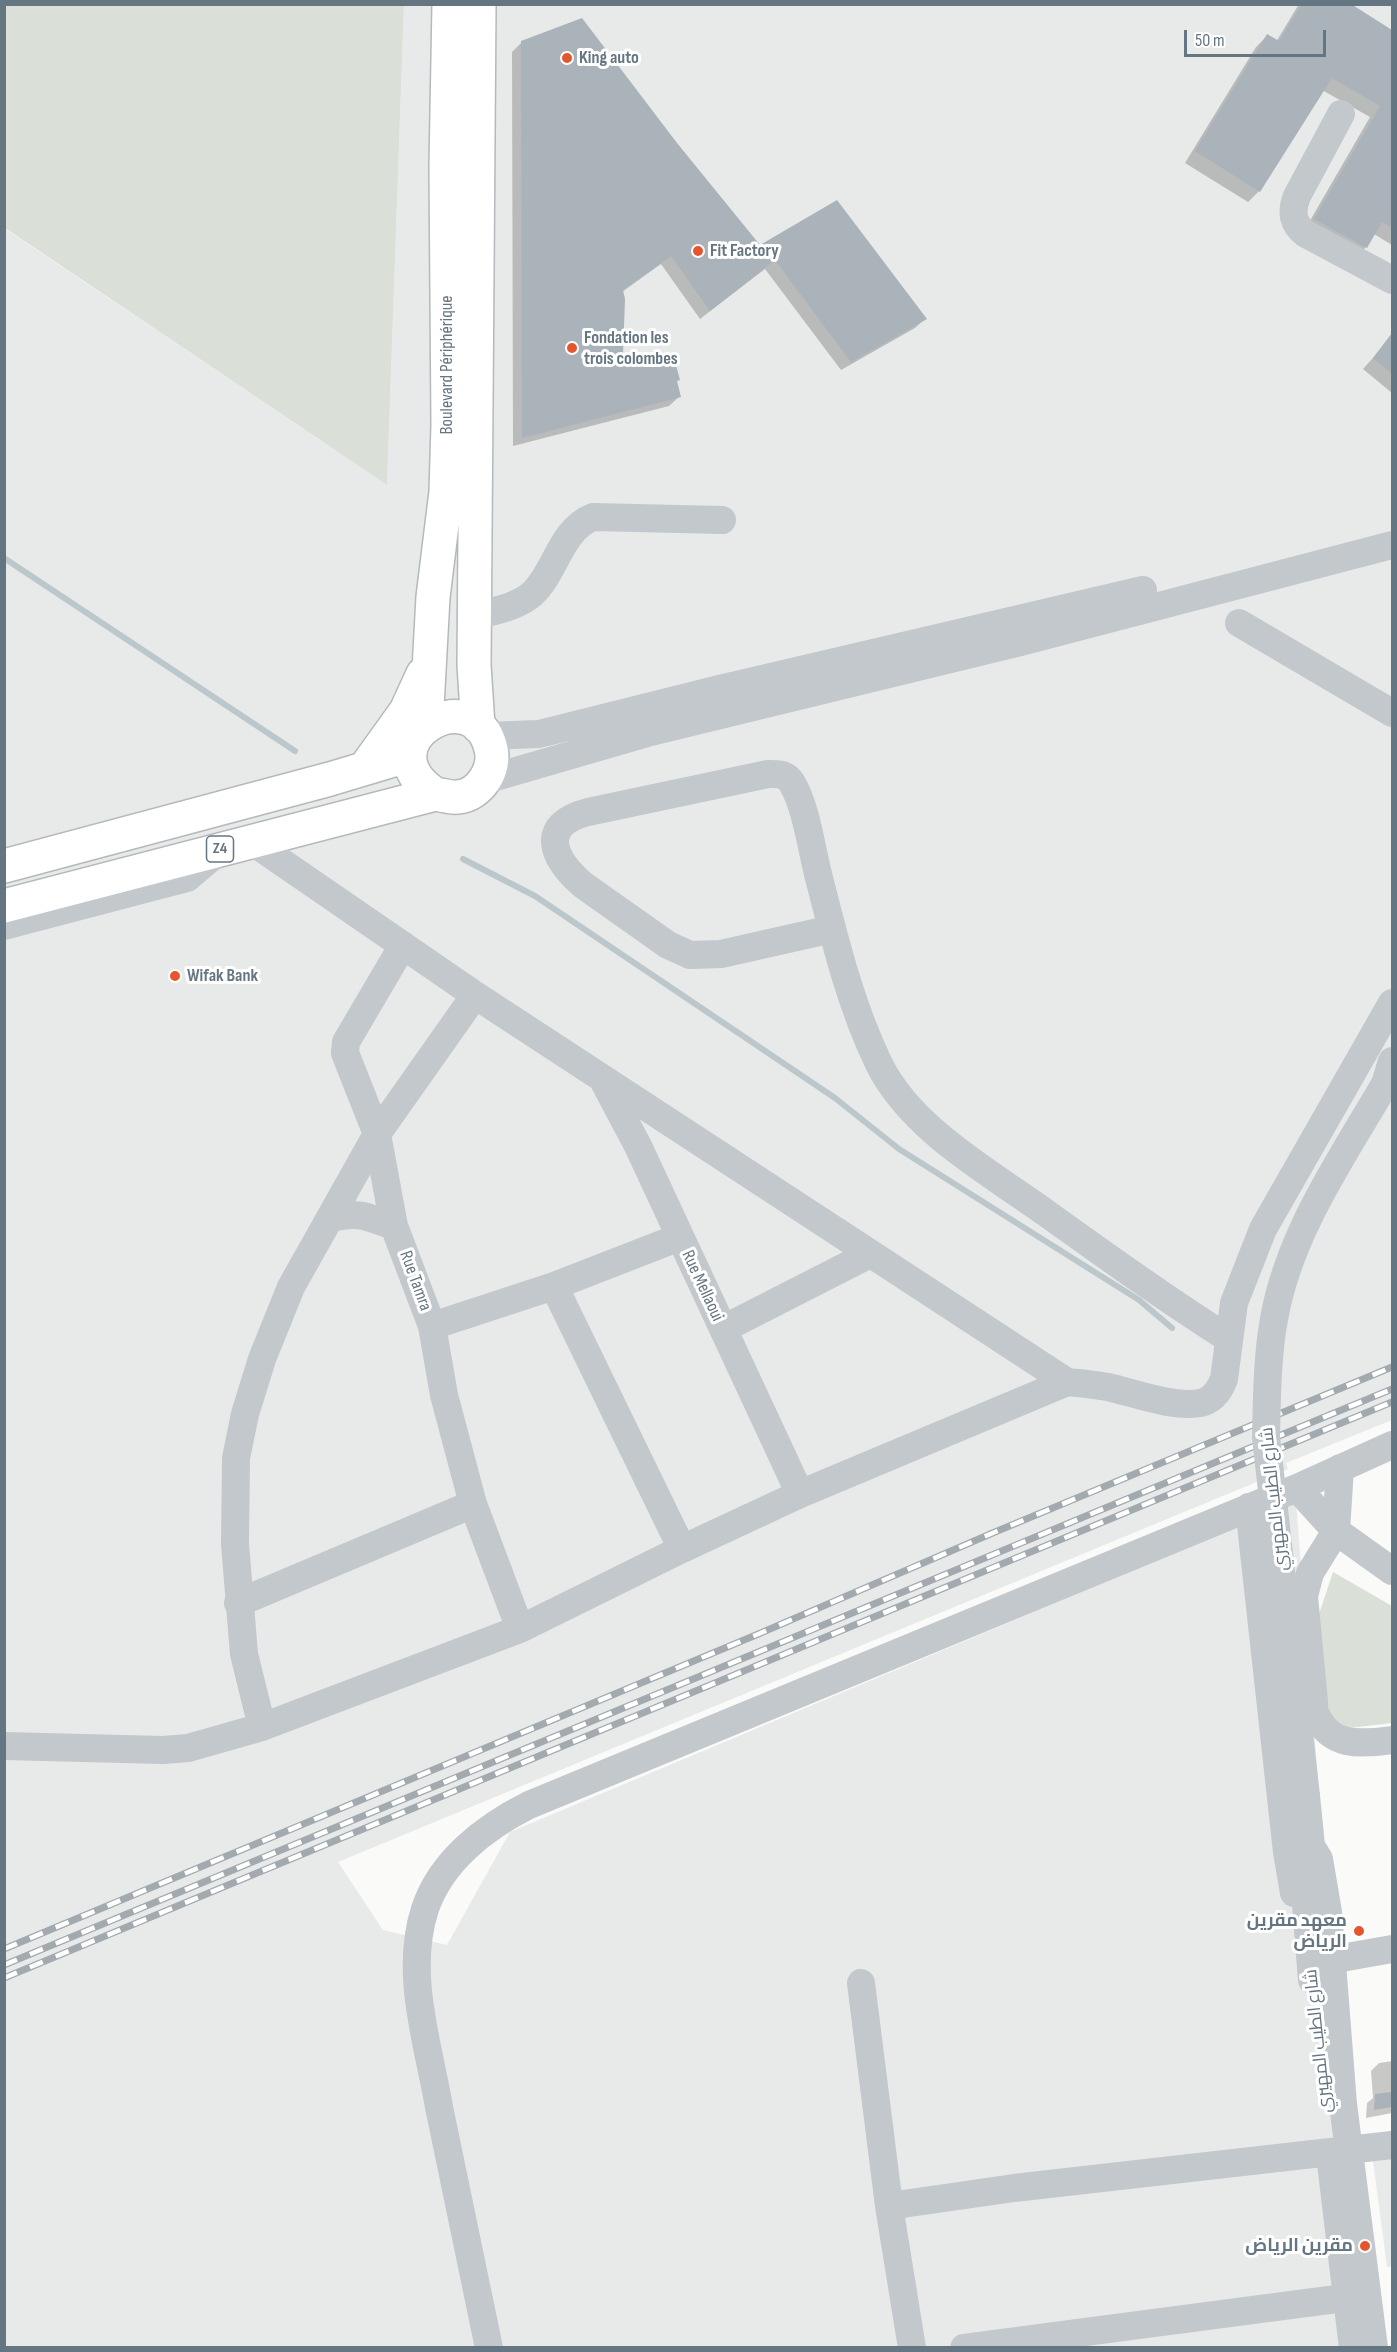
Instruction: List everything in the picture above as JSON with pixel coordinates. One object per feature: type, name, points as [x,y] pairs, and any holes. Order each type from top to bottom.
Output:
[{"type":"highway","name":"Boulevard Périphérique","points":[[426,725],[437,551],[446,492],[449,4]]},
{"type":"highway","name":"Boulevard Périphérique","points":[[479,4],[474,665],[482,731]]},
{"type":"highway","points":[[365,768],[406,711],[430,655]]},
{"type":"highway","points":[[452,716],[466,719],[482,731],[492,751],[491,766],[485,780],[474,791],[459,797],[435,794],[422,785],[413,772],[410,755],[418,733],[426,725],[438,718],[452,716]]},
{"type":"highway","name":"Z4","points":[[4,866],[330,779],[410,755]]},
{"type":"highway","name":"Z4","points":[[4,906],[435,794]]},
{"type":"street","points":[[1341,114],[1297,196],[1293,206],[1293,217],[1299,229],[1306,234],[1392,280]]},
{"type":"street","points":[[475,616],[516,603],[532,595],[573,531],[582,522],[593,517],[722,520]]},
{"type":"street","points":[[482,731],[538,734],[1392,528]]},
{"type":"street","points":[[485,780],[647,733],[1010,644],[1392,545]]},
{"type":"street","points":[[1239,623],[1392,713]]},
{"type":"street","points":[[4,851],[309,772],[324,772],[330,779]]},
{"type":"street","points":[[832,929],[721,954],[700,956],[680,952],[569,873],[556,854],[557,834],[561,825],[575,815],[768,774],[783,774],[791,782],[801,804],[832,929],[858,1012],[879,1064],[900,1097],[914,1113],[960,1152],[1170,1301],[1229,1339]]},
{"type":"street","points":[[4,926],[187,878],[237,845],[403,945],[475,995],[1067,1382],[1098,1385],[1180,1403],[1204,1402],[1220,1390],[1224,1379],[1234,1303],[1263,1229],[1392,1003]]},
{"type":"street","name":"Rue Tamra","points":[[403,945],[346,1042],[345,1053],[377,1134],[394,1226],[432,1326],[444,1395],[473,1504],[520,1629]]},
{"type":"street","points":[[262,1727],[244,1654],[238,1603],[234,1504],[237,1458],[245,1414],[262,1359],[291,1287],[377,1134],[475,995]]},
{"type":"street","name":"شارع الطيب المهيري","points":[[1353,2348],[1357,2296],[1321,1963],[1328,1912],[1319,1859],[1311,1846],[1266,1437],[1267,1380],[1273,1328],[1286,1274],[1305,1225],[1389,1073]]},
{"type":"street","name":"Rue Mellaoui","points":[[602,1078],[638,1146],[800,1494]]},
{"type":"street","points":[[638,1146],[673,1124]]},
{"type":"street","points":[[330,1218],[350,1213],[364,1215],[394,1226]]},
{"type":"street","points":[[432,1326],[554,1286],[680,1237]]},
{"type":"street","points":[[723,1329],[870,1254]]},
{"type":"street","points":[[554,1286],[682,1549]]},
{"type":"street","points":[[4,1746],[163,1750],[188,1748],[262,1727],[520,1629],[800,1494],[1067,1382]]},
{"type":"street","points":[[489,2348],[460,2216],[417,1979],[418,1936],[425,1908],[434,1890],[460,1854],[490,1827],[529,1806],[1297,1488],[1392,1445]]},
{"type":"street","points":[[1340,1468],[1336,1530],[1310,1573],[1304,1596],[1315,1712],[1324,1728],[1333,1736],[1348,1742],[1392,1740]]},
{"type":"street","points":[[1297,1488],[1336,1530],[1392,1571]]},
{"type":"street","points":[[238,1603],[473,1504]]},
{"type":"street","points":[[1249,1508],[1287,1852],[1303,1948],[1321,1963],[1392,1949]]},
{"type":"street","points":[[861,1983],[889,2206],[912,2348]]},
{"type":"street","points":[[889,2206],[1014,2188],[1340,2149],[1392,2145]]},
{"type":"street","points":[[964,2348],[1357,2296]]},
{"type":"street","name":"شارع الطيب المهيري","points":[[1357,2296],[1374,2348]]},
{"type":"shaded area","points":[[4,5],[404,5],[387,485],[5,228]]},
{"type":"shaded area","points":[[404,5],[1392,5],[1392,1420],[1286,1463],[1288,1469],[338,1862],[383,1930],[447,1945],[510,1832],[1296,1502],[1363,2347],[5,2347],[4,228],[387,485]]},
{"type":"shaded area","points":[[1333,1572],[1392,1606],[1392,1723],[1332,1730],[1316,1623]]},
{"type":"shaded area","points":[[1392,2158],[1392,2266],[1387,2267],[1373,2161]]},
{"type":"building","points":[[1302,4],[1351,4],[1392,30],[1392,228],[1382,222],[1367,248],[1314,219],[1380,106],[1332,78],[1260,192],[1195,151],[1267,34],[1279,41]]},
{"type":"building","points":[[582,18],[677,143],[760,245],[837,200],[927,319],[851,362],[775,260],[710,311],[671,256],[623,290],[625,299],[623,354],[670,353],[674,358],[680,380],[677,381],[681,397],[522,438],[521,41]]},
{"type":"building","points":[[1392,333],[1392,374],[1373,358]]},
{"type":"building","points":[[1392,2092],[1392,2107],[1374,2110],[1375,2094]]},
{"type":"waterway","points":[[4,558],[295,751]]},
{"type":"waterway","points":[[463,859],[535,896],[835,1098],[899,1149],[1139,1300],[1172,1328]]},
{"type":"railway","points":[[4,1949],[1392,1367]]},
{"type":"railway","points":[[4,1965],[1392,1389]]},
{"type":"railway","points":[[4,1978],[1392,1402]]},
{"type":"place","name":"King auto","points":[[567,58]]},
{"type":"place","name":"Fit Factory","points":[[698,251]]},
{"type":"place","name":"Fondation les trois colombes","points":[[572,348]]},
{"type":"place","name":"Wifak Bank","points":[[175,976]]},
{"type":"place","name":"معهد مقرين الرياض","points":[[1359,1931]]},
{"type":"place","name":"مقرين الرياض","points":[[1365,2246]]}]
